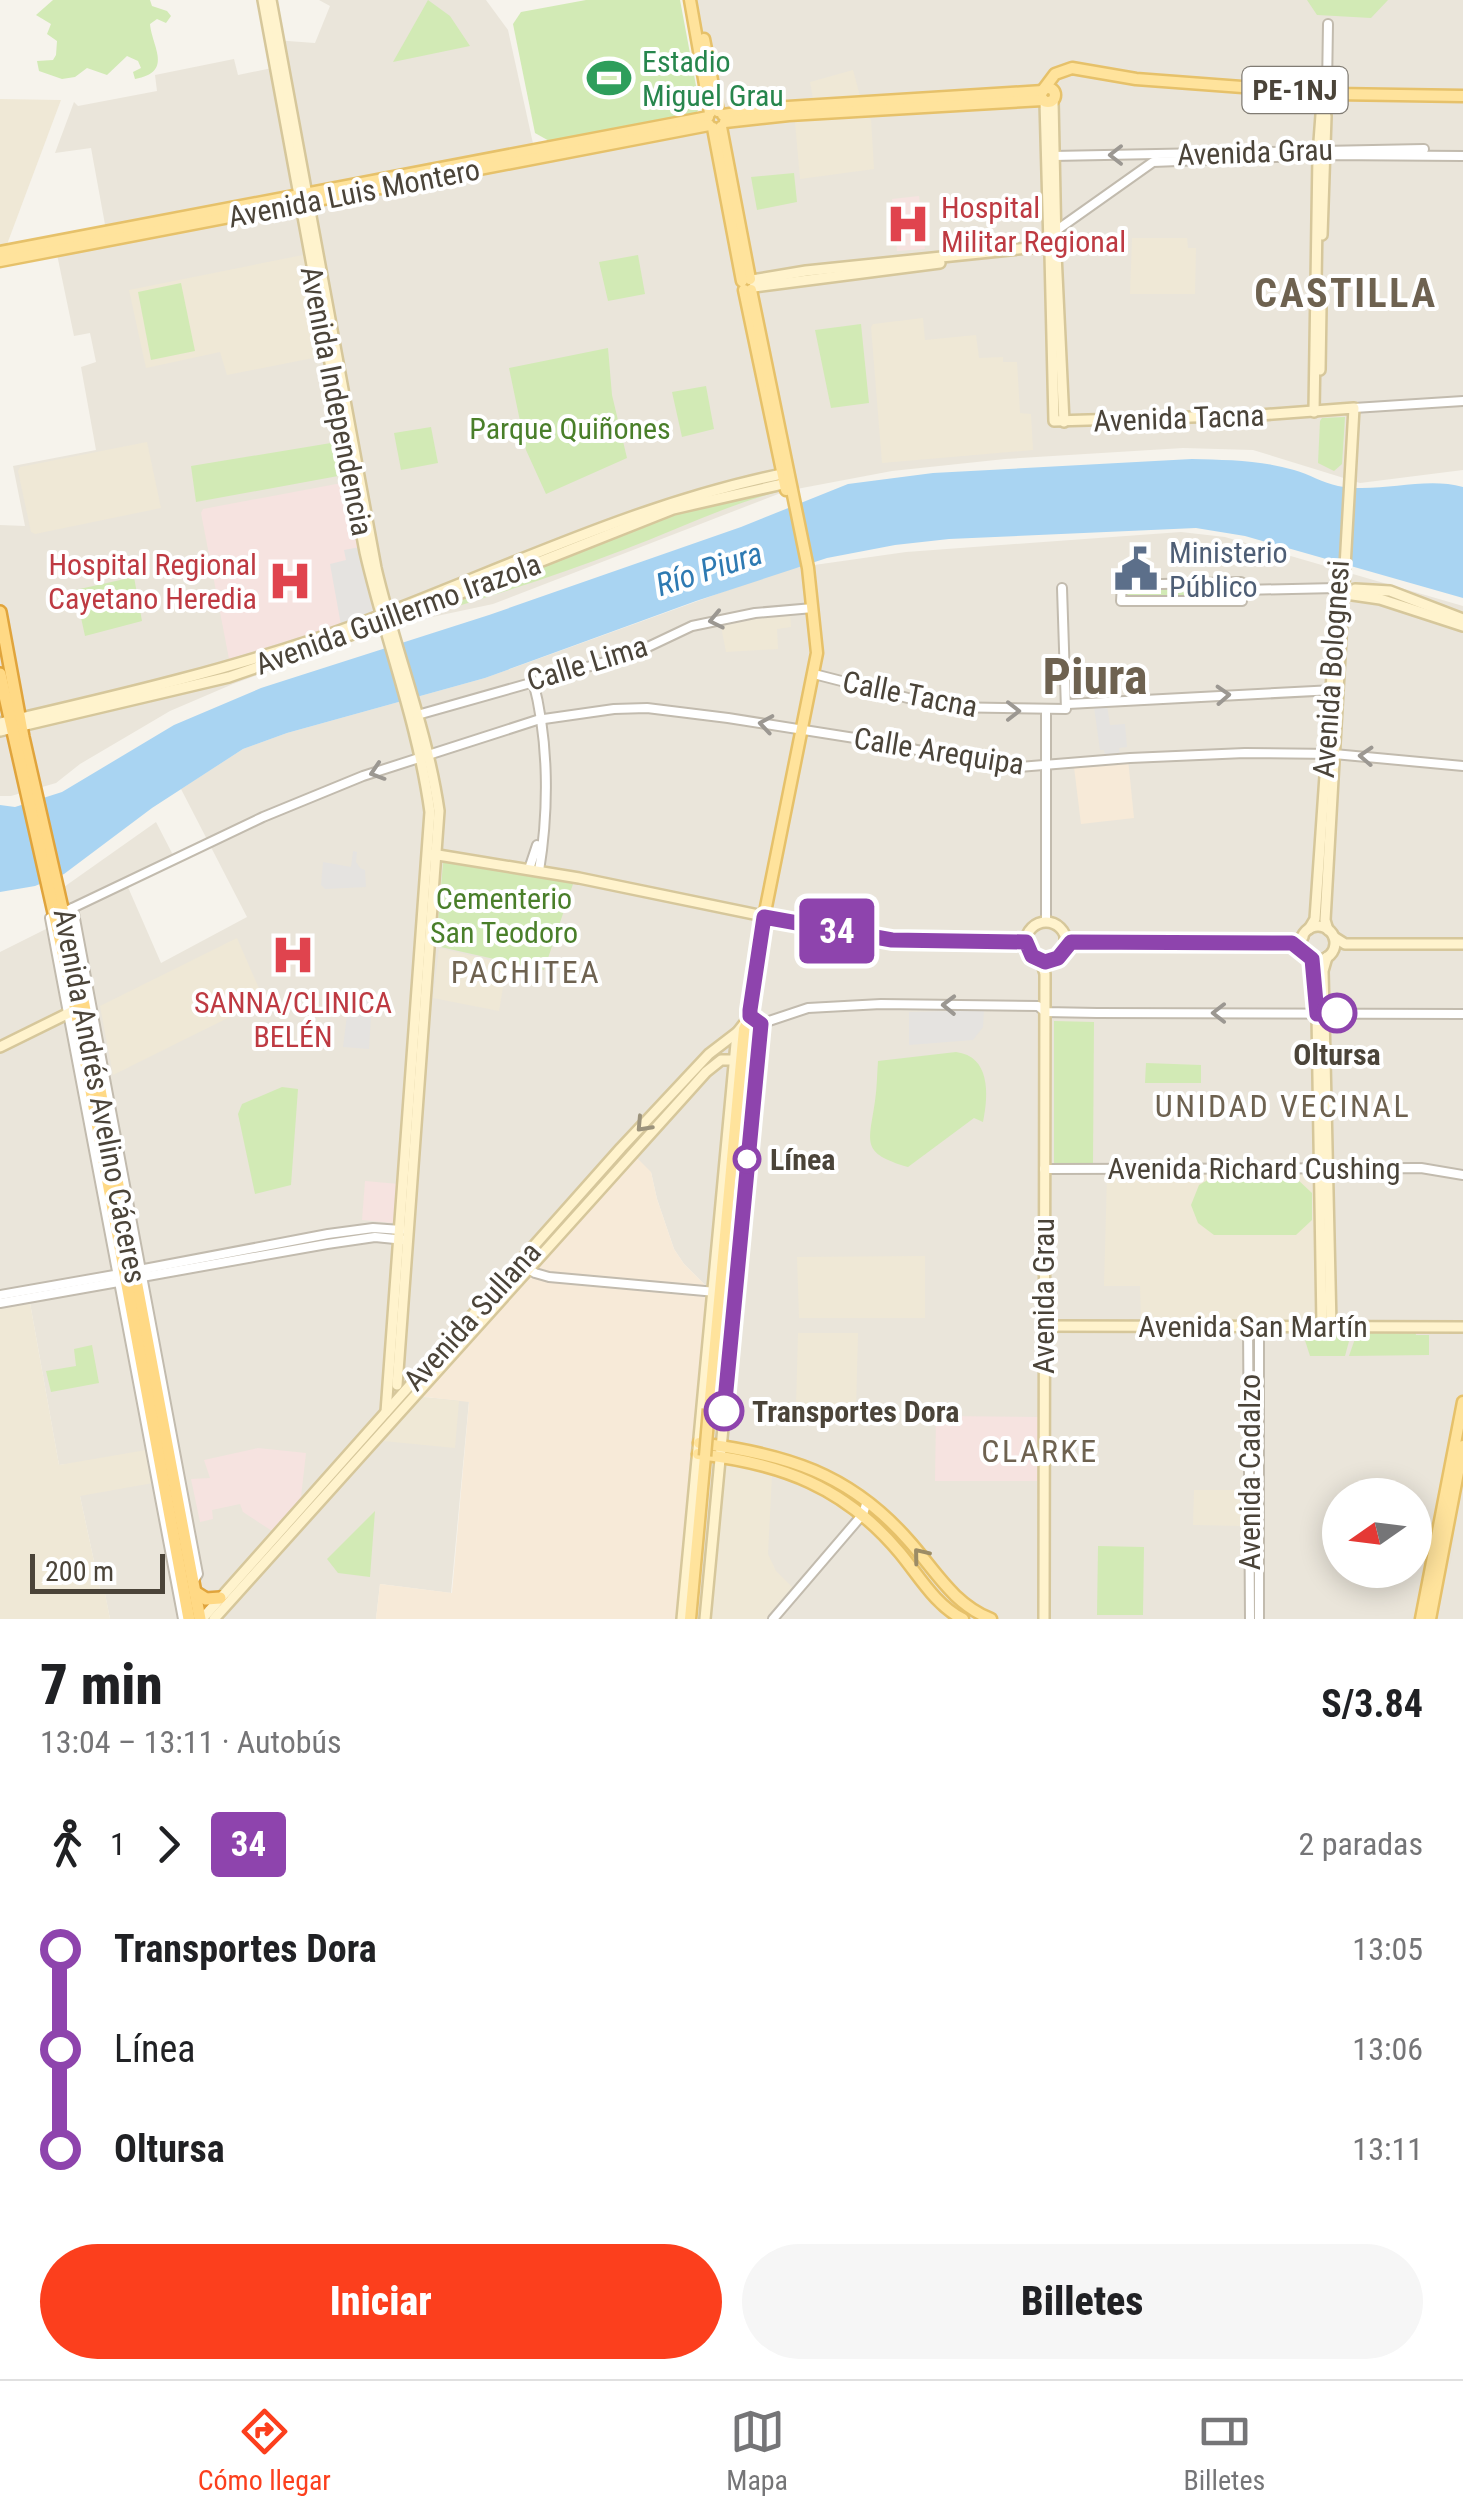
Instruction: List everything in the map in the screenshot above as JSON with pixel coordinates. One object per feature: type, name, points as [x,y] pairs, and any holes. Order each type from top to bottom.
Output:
[{"type":"highway","name":"Avenida Andrés Avelino Cáceres","points":[[0,612],[10,725]]},
{"type":"highway","name":"Avenida Andrés Avelino Cáceres","points":[[0,674],[54,892],[130,1276],[186,1619]]},
{"type":"highway","name":"Avenida Andrés Avelino Cáceres","points":[[54,892],[68,910],[76,1010],[194,1587],[208,1618]]},
{"type":"highway","points":[[110,1240],[122,1250]]},
{"type":"highway","points":[[194,1587],[206,1599],[220,1598]]},
{"type":"main road","name":"Avenida Independencia","points":[[262,0],[384,618],[415,711],[439,811],[404,1235]]},
{"type":"main road","name":"Avenida Independencia","points":[[271,0],[303,198]]},
{"type":"main road","points":[[693,0],[813,608],[818,653],[764,917],[749,1025],[693,1619]]},
{"type":"main road","name":"PE-1NJ","points":[[1047,96],[1061,70],[1081,68],[1136,79],[1463,93]]},
{"type":"main road","points":[[1314,412],[1325,89]]},
{"type":"main road","name":"Avenida Luis Montero","points":[[0,252],[716,120],[1047,96]]},
{"type":"main road","points":[[1047,96],[1057,230],[1051,250]]},
{"type":"main road","points":[[1051,156],[1051,250]]},
{"type":"main road","name":"Avenida Luis Montero","points":[[0,261],[303,198]]},
{"type":"main road","points":[[749,284],[806,271],[1051,250]]},
{"type":"main road","name":"Avenida Tacna","points":[[1051,250],[1059,422],[1353,409]]},
{"type":"main road","name":"Avenida Bolognesi","points":[[1306,933],[1315,919],[1353,409]]},
{"type":"main road","name":"Avenida Guillermo Irazola","points":[[10,725],[229,676],[384,618],[650,509],[760,482],[788,482]]},
{"type":"main road","points":[[1340,586],[1390,591],[1463,623]]},
{"type":"main road","name":"Avenida Bolognesi","points":[[1329,754],[1325,920],[1331,933]]},
{"type":"main road","points":[[433,854],[892,940],[1026,942]]},
{"type":"main road","points":[[1046,922],[1056,925],[1067,942],[1058,958],[1045,961],[1032,956],[1026,942],[1030,930],[1046,922]]},
{"type":"main road","points":[[1292,943],[1319,926],[1345,944]]},
{"type":"main road","points":[[1302,950],[1306,933]]},
{"type":"main road","points":[[1326,1326],[1320,1014],[1331,933]]},
{"type":"main road","points":[[1067,942],[1292,943],[1312,959],[1320,1014]]},
{"type":"main road","points":[[1312,959],[1345,944],[1463,944]]},
{"type":"main road","name":"Avenida Grau","points":[[1044,1619],[1045,961]]},
{"type":"main road","points":[[0,1047],[76,1010]]},
{"type":"main road","points":[[705,1619],[716,1292],[728,1163],[749,1025]]},
{"type":"main road","points":[[682,1619],[709,1452],[741,1060],[749,1025]]},
{"type":"main road","name":"Avenida Sullana","points":[[208,1618],[698,1065],[749,1025]]},
{"type":"main road","name":"Avenida Sullana","points":[[208,1618],[220,1598],[312,1502],[386,1412],[706,1072],[717,1062],[741,1060]]},
{"type":"main road","points":[[397,1386],[404,1235]]},
{"type":"main road","points":[[386,1412],[404,1235]]},
{"type":"main road","points":[[712,1409],[716,1292]]},
{"type":"main road","name":"Avenida San Martín","points":[[1043,1326],[1463,1327]]},
{"type":"main road","points":[[1421,1619],[1463,1402]]},
{"type":"main road","points":[[1430,1619],[1463,1446]]},
{"type":"main road","points":[[709,1452],[759,1452],[827,1474],[890,1520],[962,1604],[991,1619]]},
{"type":"main road","points":[[709,1452],[802,1477],[839,1496],[863,1514],[898,1551],[939,1602],[963,1619]]},
{"type":"street","points":[[1325,89],[1328,24]]},
{"type":"street","name":"Avenida Grau","points":[[1057,230],[1153,162],[1321,152]]},
{"type":"street","name":"Avenida Grau","points":[[1051,156],[1463,153]]},
{"type":"street","name":"Avenida Tacna","points":[[1353,409],[1463,401]]},
{"type":"street","points":[[1242,592],[1122,585],[1122,601],[1340,586]]},
{"type":"street","points":[[1062,588],[1067,707]]},
{"type":"street","name":"Calle Lima","points":[[415,711],[633,654],[686,628],[718,618],[813,608]]},
{"type":"street","name":"Calle Tacna","points":[[814,674],[943,707],[1046,711],[1334,690]]},
{"type":"street","points":[[531,681],[539,720],[546,815],[534,870]]},
{"type":"street","name":"Calle Arequipa","points":[[68,910],[337,786],[539,720],[614,709],[647,708],[804,730],[1008,768],[1130,758],[1329,754],[1463,766]]},
{"type":"street","points":[[1046,711],[1046,922]]},
{"type":"street","name":"Avenida Andrés Avelino Cáceres","points":[[68,910],[130,1276]]},
{"type":"street","name":"Avenida Andrés Avelino Cáceres","points":[[50,918],[76,1010],[110,1240],[130,1276]]},
{"type":"street","points":[[749,1025],[808,1008],[881,1004],[1038,1006],[1045,1012],[1463,1014]]},
{"type":"street","name":"Avenida Richard Cushing","points":[[1044,1170],[1422,1168],[1463,1175]]},
{"type":"street","points":[[0,1303],[328,1234],[374,1228],[404,1235]]},
{"type":"street","points":[[522,1266],[548,1276],[716,1292]]},
{"type":"street","points":[[0,1295],[130,1276]]},
{"type":"street","name":"Avenida Cadalzo","points":[[1250,1619],[1254,1325]]},
{"type":"street","name":"Avenida Cadalzo","points":[[1254,1325],[1260,1619]]},
{"type":"street","points":[[773,1619],[863,1514],[867,1501]]},
{"type":"shaded area","points":[[319,0],[486,0],[508,30],[536,157],[708,126],[687,0],[1463,0],[1463,470],[1360,483],[1253,450],[1183,448],[1005,459],[892,471],[786,491],[493,604],[390,626],[233,684],[170,711],[80,764],[56,783],[0,796],[0,525],[25,526],[13,466],[96,450],[81,367],[96,362],[90,333],[74,336],[54,240],[106,230],[91,148],[55,153],[74,102],[78,106],[157,91],[155,75],[234,59],[238,75],[277,67],[274,40],[315,43],[330,6]]},
{"type":"shaded area","points":[[853,70],[860,96],[813,99],[810,82]]},
{"type":"shaded area","points":[[0,99],[61,100],[6,247],[0,248]]},
{"type":"shaded area","points":[[798,118],[871,119],[874,169],[800,179],[795,122]]},
{"type":"shaded area","name":"Hospital Militar Regional","points":[[919,196],[925,249],[897,251],[892,199]]},
{"type":"shaded area","points":[[1132,238],[1187,238],[1188,248],[1196,248],[1195,294],[1130,294]]},
{"type":"shaded area","points":[[308,254],[328,355],[227,375],[220,352],[146,368],[129,290]]},
{"type":"shaded area","points":[[923,318],[925,340],[976,335],[979,358],[1003,357],[1003,362],[1017,362],[1020,413],[1031,414],[1033,450],[882,463],[871,327]]},
{"type":"shaded area","points":[[147,442],[161,508],[31,532],[20,467]]},
{"type":"shaded area","name":"Hospital Regional Cayetano Heredia","points":[[347,482],[373,614],[229,659],[203,509]]},
{"type":"shaded area","points":[[1181,532],[1225,537],[1463,606],[1463,1619],[678,1619],[716,1296],[674,1249],[651,1172],[409,1396],[469,1401],[451,1593],[380,1584],[376,1619],[110,1619],[105,1594],[101,1594],[76,1463],[59,1465],[30,1303],[0,1307],[0,952],[46,929],[91,1136],[54,894],[156,822],[173,855],[124,878],[161,963],[247,917],[181,789],[243,749],[287,733],[485,678],[786,569],[906,552]]},
{"type":"shaded area","points":[[360,547],[373,614],[341,625],[330,564],[346,560],[344,550]]},
{"type":"shaded area","points":[[790,611],[791,627],[777,629],[778,649],[726,652],[720,621]]},
{"type":"shaded area","points":[[1107,705],[1110,725],[1125,724],[1127,747],[1119,748],[1120,755],[1105,757],[1104,750],[1100,750],[1094,707]]},
{"type":"shaded area","points":[[1128,759],[1134,818],[1081,824],[1074,767]]},
{"type":"shaded area","points":[[353,851],[357,852],[356,862],[365,870],[366,887],[325,889],[321,885],[323,862],[351,867]]},
{"type":"shaded area","points":[[237,938],[264,1000],[113,1075],[100,1006]]},
{"type":"shaded area","points":[[439,948],[507,964],[499,1011],[433,998]]},
{"type":"shaded area","points":[[349,999],[372,1001],[369,1049],[343,1047]]},
{"type":"shaded area","points":[[984,1010],[983,1027],[973,1040],[909,1045],[909,1012]]},
{"type":"shaded area","points":[[629,1150],[651,1172],[674,1249],[716,1296],[678,1619],[376,1619],[380,1584],[452,1593],[469,1402],[408,1395]]},
{"type":"shaded area","points":[[1313,1174],[1316,1319],[1141,1320],[1140,1286],[1104,1286],[1107,1175]]},
{"type":"shaded area","points":[[365,1181],[399,1184],[395,1221],[362,1220]]},
{"type":"shaded area","points":[[925,1256],[925,1318],[799,1318],[797,1257]]},
{"type":"shaded area","points":[[30,1303],[59,1465],[146,1450],[153,1483],[80,1496],[110,1619],[0,1619],[0,1307]]},
{"type":"shaded area","points":[[798,1333],[858,1333],[856,1410],[796,1407]]},
{"type":"shaded area","points":[[422,1397],[459,1401],[455,1448],[383,1441]]},
{"type":"shaded area","points":[[936,1416],[1038,1417],[1037,1481],[935,1481]]},
{"type":"shaded area","points":[[258,1448],[306,1453],[301,1497],[272,1531],[243,1512],[240,1504],[212,1510],[213,1519],[200,1522],[191,1479],[210,1478],[204,1460]]},
{"type":"shaded area","points":[[726,1465],[772,1475],[768,1554],[776,1571],[794,1589],[768,1619],[709,1619]]},
{"type":"shaded area","points":[[1194,1490],[1245,1490],[1244,1526],[1193,1525]]},
{"type":"green space","points":[[53,0],[150,0],[152,6],[167,11],[171,16],[166,23],[157,19],[150,24],[158,58],[154,71],[135,79],[133,72],[141,68],[138,61],[127,56],[107,75],[87,68],[75,77],[62,79],[39,71],[37,61],[53,60],[57,41],[47,34],[51,24],[36,15]]},
{"type":"green space","points":[[428,0],[450,16],[470,46],[393,62]]},
{"type":"green space","name":"Estadio Miguel Grau","points":[[586,0],[680,0],[700,107],[695,115],[551,142],[535,133],[513,24],[521,12]]},
{"type":"green space","points":[[1307,0],[1388,0],[1371,18],[1317,15]]},
{"type":"green space","points":[[794,173],[797,202],[757,210],[751,177]]},
{"type":"green space","points":[[638,255],[645,294],[608,301],[599,262]]},
{"type":"green space","points":[[181,283],[195,351],[151,360],[138,292]]},
{"type":"green space","points":[[861,324],[869,403],[831,408],[815,330]]},
{"type":"green space","name":"Parque Quiñones","points":[[608,348],[612,395],[627,458],[546,494],[526,450],[509,368]]},
{"type":"green space","points":[[706,386],[714,429],[682,437],[672,392]]},
{"type":"green space","points":[[1345,417],[1342,464],[1334,471],[1318,463],[1320,421]]},
{"type":"green space","points":[[431,427],[438,463],[401,470],[394,433]]},
{"type":"green space","points":[[343,441],[349,474],[196,502],[191,466]]},
{"type":"green space","points":[[781,488],[569,570],[403,620],[680,511]]},
{"type":"green space","points":[[134,577],[142,621],[85,636],[75,590]]},
{"type":"green space","points":[[1241,582],[1242,601],[1121,601],[1122,585]]},
{"type":"green space","name":"Cementerio San Teodoro","points":[[447,860],[570,880],[573,884],[544,970],[436,946],[443,863]]},
{"type":"green space","points":[[1054,1021],[1094,1022],[1093,1164],[1054,1164]]},
{"type":"green space","points":[[956,1052],[967,1055],[981,1069],[986,1089],[983,1122],[974,1118],[908,1167],[882,1157],[870,1137],[878,1061]]},
{"type":"green space","points":[[1146,1063],[1201,1065],[1201,1083],[1145,1083]]},
{"type":"green space","points":[[282,1087],[298,1089],[291,1185],[255,1194],[238,1114],[242,1104]]},
{"type":"green space","points":[[1213,1177],[1297,1179],[1312,1193],[1312,1220],[1296,1235],[1214,1235],[1198,1223],[1191,1205],[1199,1185]]},
{"type":"green space","points":[[1352,1330],[1345,1356],[1310,1356],[1302,1331]]},
{"type":"green space","points":[[1358,1330],[1415,1330],[1416,1335],[1429,1335],[1429,1355],[1349,1356]]},
{"type":"green space","points":[[92,1345],[99,1383],[51,1392],[46,1371],[76,1366],[74,1349]]},
{"type":"green space","points":[[375,1511],[370,1577],[338,1573],[327,1559]]},
{"type":"green space","points":[[1098,1546],[1144,1547],[1143,1615],[1097,1615]]},
{"type":"water","name":"Río Piura","points":[[1192,459],[1269,464],[1332,485],[1354,488],[1432,483],[1463,487],[1463,598],[1245,536],[1196,528],[949,539],[827,558],[485,678],[243,749],[152,808],[64,874],[35,886],[0,892],[0,805],[15,807],[62,792],[174,725],[261,688],[489,615],[741,527],[848,484],[933,473]]},
{"type":"bus line","name":"34","points":[[724,1411],[761,1024],[750,1016],[750,1010],[764,917],[892,940],[1026,942],[1032,956],[1045,962],[1058,958],[1071,942],[1292,943],[1312,959],[1317,1014],[1337,1013]]},
{"type":"place","name":"Estadio Miguel Grau","points":[[609,78]]},
{"type":"place","name":"Hospital Militar Regional","points":[[908,224]]},
{"type":"place","name":"Ministerio Público","points":[[1136,569]]},
{"type":"place","name":"Hospital Regional Cayetano Heredia","points":[[290,581]]},
{"type":"place","name":"SANNA/CLINICA BELÉN","points":[[293,955]]},
{"type":"place","name":"Oltursa","points":[[1337,1013]]},
{"type":"place","name":"Línea","points":[[747,1159]]},
{"type":"place","name":"Transportes Dora","points":[[724,1411]]},
{"type":"district","name":"CASTILLA","points":[[1346,293]]},
{"type":"district","name":"Piura","points":[[1095,677]]},
{"type":"district","name":"PACHITEA","points":[[526,972]]},
{"type":"district","name":"UNIDAD VECINAL","points":[[1283,1106]]},
{"type":"district","name":"CLARKE","points":[[1040,1451]]}]
